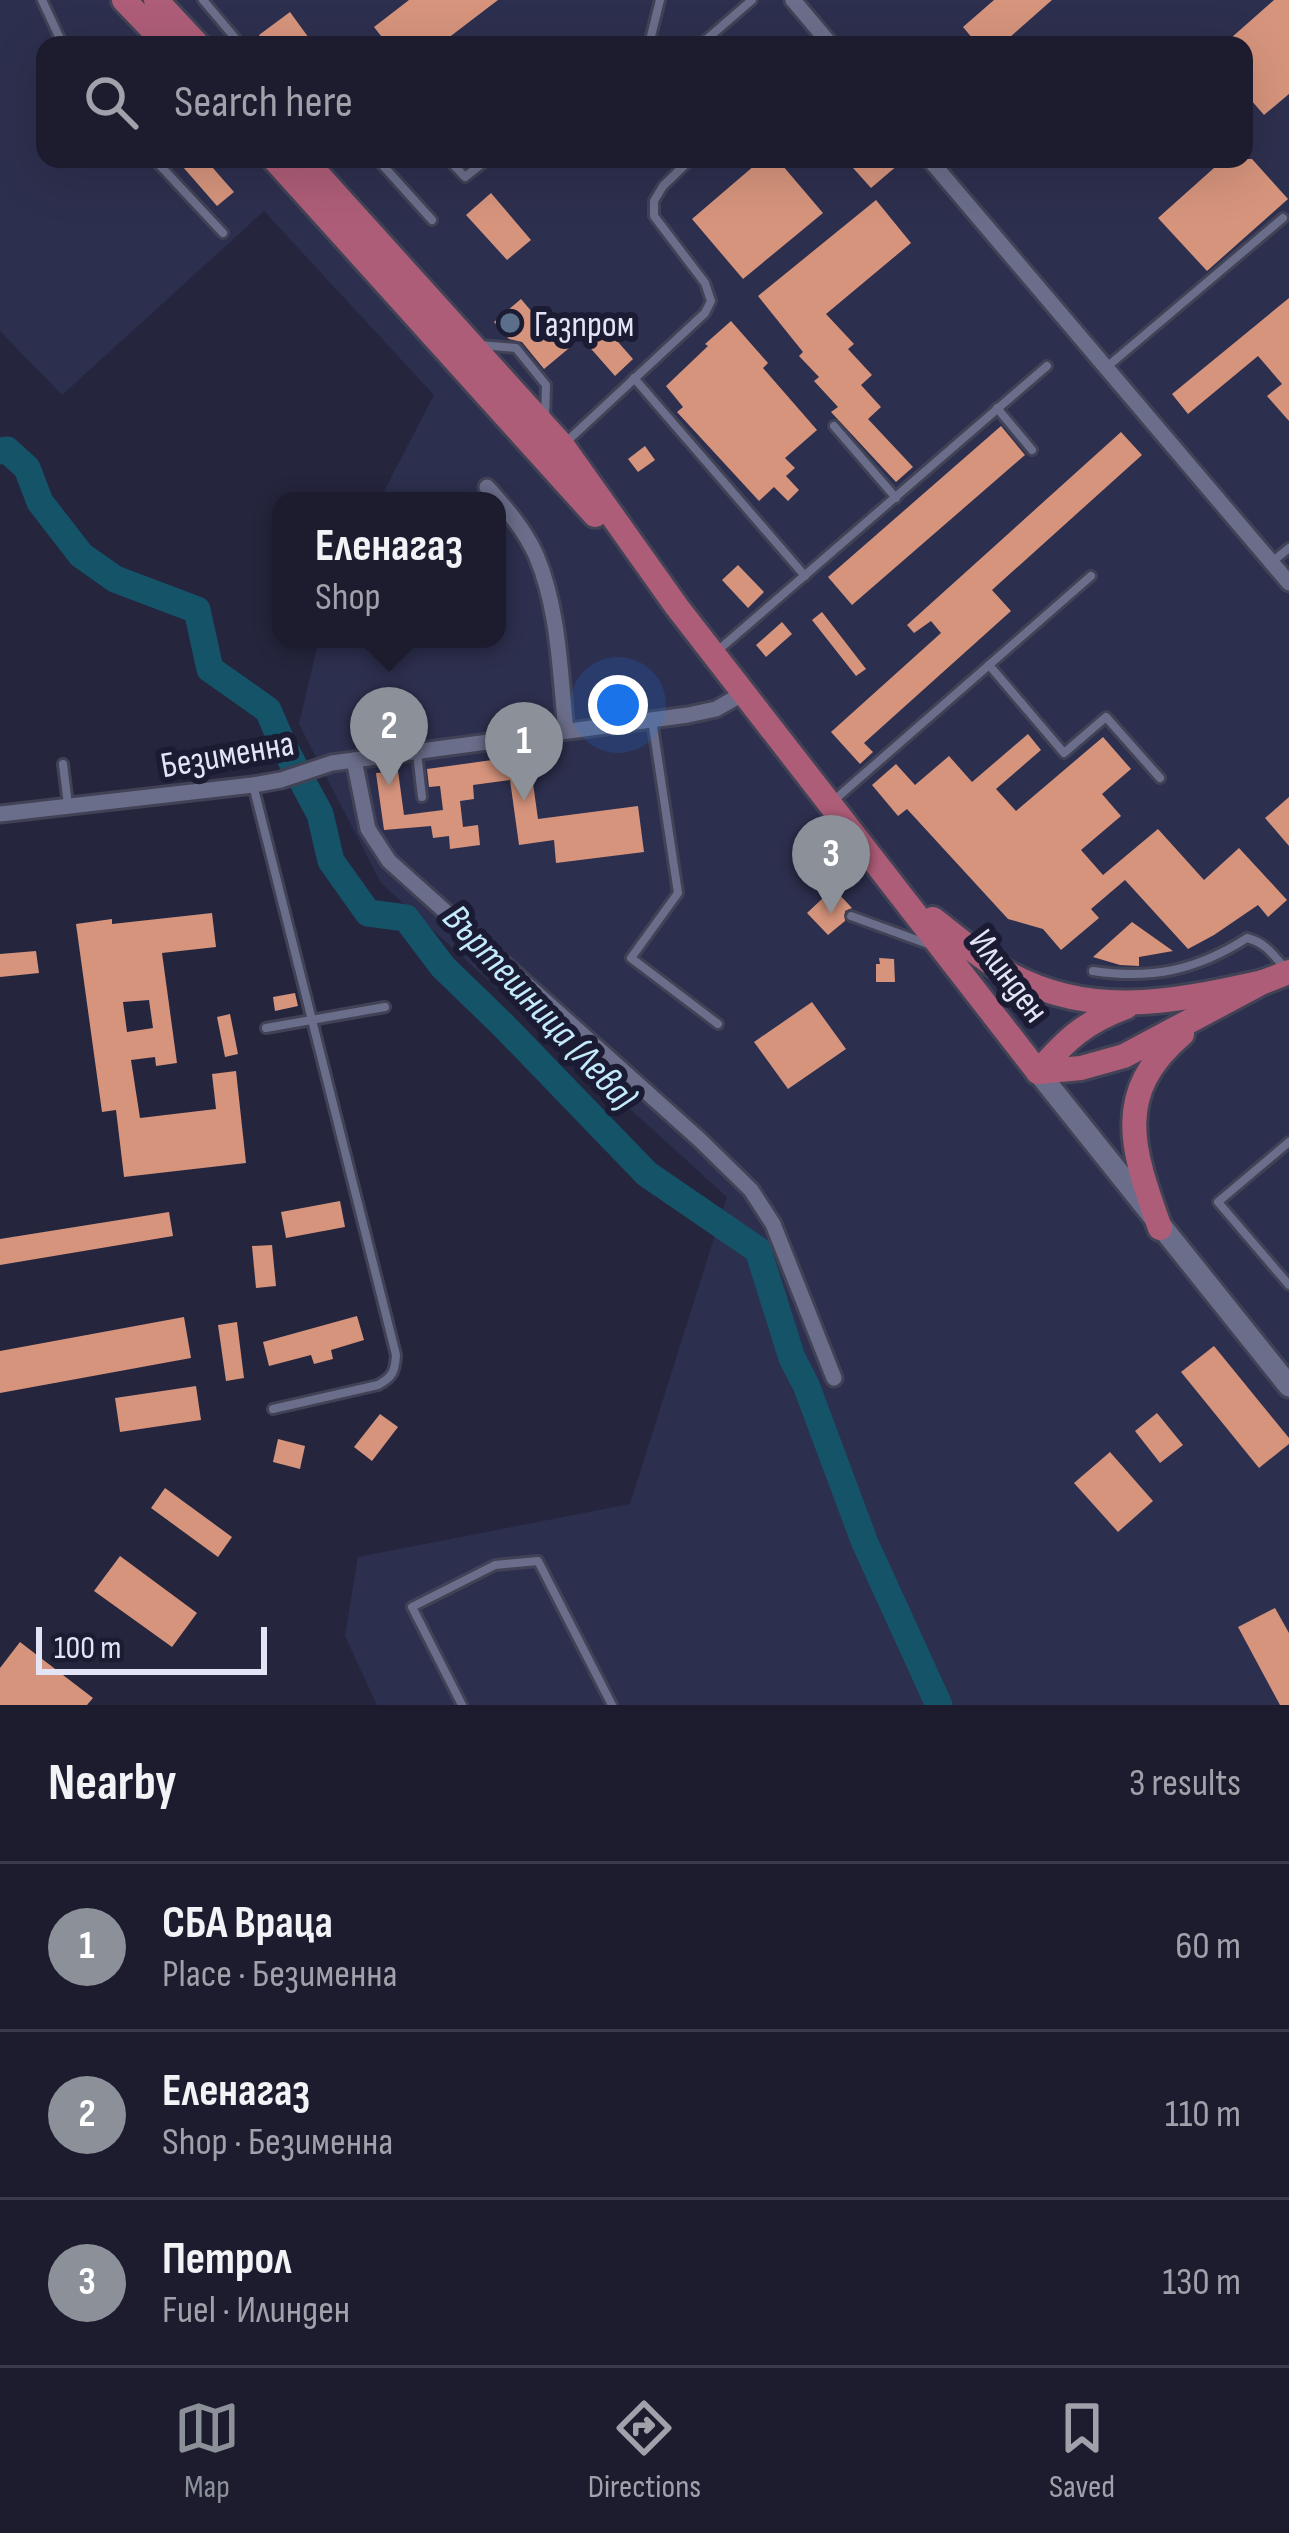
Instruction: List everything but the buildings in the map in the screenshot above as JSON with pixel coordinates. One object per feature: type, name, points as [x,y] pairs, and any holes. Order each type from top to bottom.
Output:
[{"type":"main road","points":[[124,0],[158,36]]},
{"type":"main road","points":[[156,0],[190,36]]},
{"type":"main road","name":"Илинден","points":[[282,168],[677,607]]},
{"type":"main road","name":"Илинден","points":[[320,168],[554,436],[677,607],[1038,1072]]},
{"type":"main road","points":[[903,895],[976,953],[1020,980],[1067,998],[1131,1005],[1263,982]]},
{"type":"main road","points":[[1038,1072],[1081,1068],[1124,1056],[1289,972]]},
{"type":"main road","points":[[1038,1072],[1079,1029],[1131,1005]]},
{"type":"main road","points":[[1160,1228],[1134,1145],[1138,1097],[1155,1062],[1209,1011]]},
{"type":"street","points":[[793,0],[818,36]]},
{"type":"street","points":[[937,168],[1289,584]]},
{"type":"street","points":[[487,487],[492,492]]},
{"type":"street","points":[[506,508],[536,555],[551,603],[566,731]]},
{"type":"street","name":"Безименна","points":[[0,814],[254,785],[332,763],[716,709],[744,693]]},
{"type":"street","points":[[354,760],[368,829],[389,861],[751,1190],[773,1224],[834,1378]]},
{"type":"street","name":"Илинден","points":[[1038,1072],[1289,1385]]},
{"type":"lane","points":[[43,0],[59,36]]},
{"type":"lane","points":[[203,0],[233,36]]},
{"type":"lane","points":[[651,36],[660,0]]},
{"type":"lane","points":[[710,36],[752,0]]},
{"type":"lane","points":[[163,168],[223,232]]},
{"type":"lane","points":[[384,168],[432,220]]},
{"type":"lane","points":[[554,436],[634,378],[705,313],[711,302],[705,283],[654,216],[654,201],[682,168]]},
{"type":"lane","points":[[1106,367],[1282,218]]},
{"type":"lane","points":[[714,654],[1047,366]]},
{"type":"lane","points":[[634,378],[806,576]]},
{"type":"lane","points":[[997,409],[1032,449]]},
{"type":"lane","points":[[834,426],[896,498]]},
{"type":"lane","points":[[1272,562],[1289,548]]},
{"type":"lane","points":[[830,893],[833,806],[1091,576]]},
{"type":"lane","points":[[989,665],[1064,753],[1106,717],[1160,778]]},
{"type":"lane","points":[[651,718],[678,893],[631,958],[718,1024]]},
{"type":"lane","points":[[417,752],[422,797]]},
{"type":"lane","points":[[63,764],[68,807]]},
{"type":"lane","points":[[254,785],[394,1339],[395,1371],[378,1385],[273,1408]]},
{"type":"lane","points":[[850,916],[946,950]]},
{"type":"lane","points":[[1093,971],[1124,976],[1182,970],[1246,938],[1267,946],[1289,972]]},
{"type":"lane","points":[[266,1028],[385,1007]]},
{"type":"lane","points":[[1289,1142],[1218,1202],[1289,1285]]},
{"type":"lane","points":[[462,1705],[412,1607],[495,1565],[538,1561],[609,1704]]},
{"type":"shaded area","points":[[0,0],[1289,0],[1289,1705],[377,1705],[345,1636],[358,1557],[630,1504],[727,1197],[381,883],[299,724],[317,648],[506,648],[506,492],[384,492],[434,395],[264,211],[62,395],[0,331]]},
{"type":"waterway","name":"Въртешница (Лева)","points":[[0,451],[7,450],[27,468],[40,502],[81,555],[115,579],[197,610],[210,669],[268,710],[320,814],[331,861],[368,913],[406,918],[443,967],[647,1174],[758,1250],[792,1358],[865,1543],[939,1705]]},
{"type":"place","name":"Газпром","points":[[510,323]]},
{"type":"place","name":"Еленагаз","points":[[389,786]]},
{"type":"place","name":"СБА Враца","points":[[524,801]]},
{"type":"place","name":"Петрол","points":[[831,914]]}]
